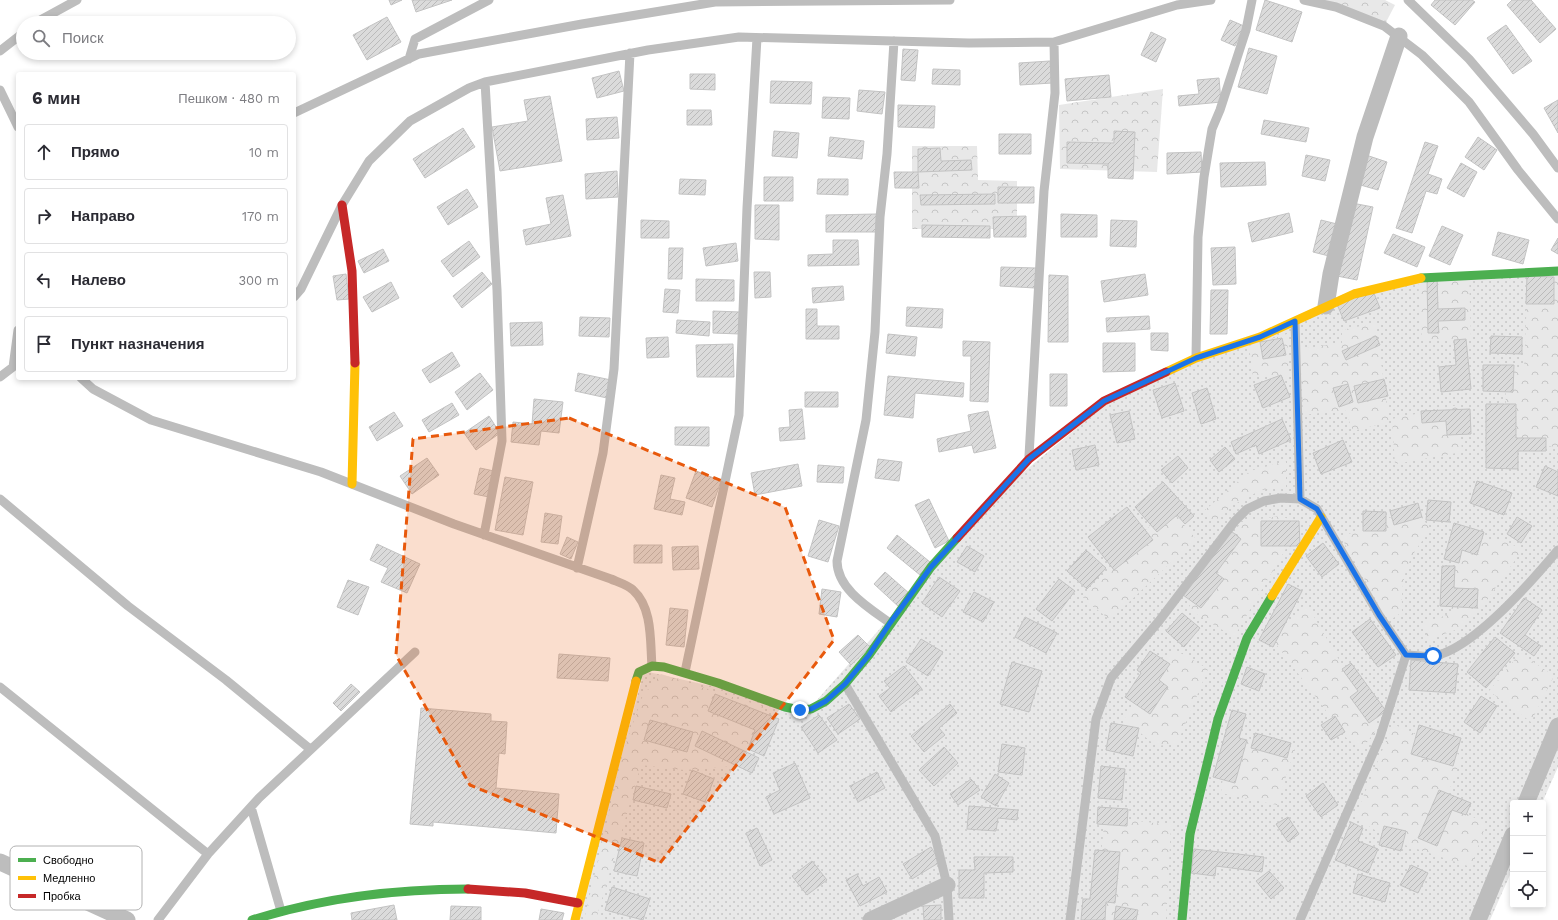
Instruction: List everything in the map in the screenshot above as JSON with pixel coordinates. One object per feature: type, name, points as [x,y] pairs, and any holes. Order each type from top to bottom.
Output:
[{"type":"street","points":[[1326,306],[1331,274],[1365,137],[1399,36]]},
{"type":"street","points":[[342,205],[352,271],[354,347],[352,484]]},
{"type":"street","points":[[575,920],[578,903],[632,692],[639,672],[652,666],[685,672],[785,707],[800,710],[811,709],[826,701],[845,684],[869,655],[890,623],[931,567],[1029,459],[1104,401],[1196,358],[1260,337],[1354,294],[1421,278],[1558,271]]},
{"type":"street","points":[[1182,920],[1190,834],[1218,719],[1247,638],[1294,559],[1322,517]]},
{"type":"street","points":[[1527,800],[1558,726]]},
{"type":"street","points":[[1478,920],[1513,836]]},
{"type":"street","points":[[0,862],[10,867]]},
{"type":"street","points":[[871,920],[947,885]]},
{"type":"street","points":[[252,920],[281,911],[356,895],[403,890],[444,889],[548,896],[578,903]]},
{"type":"street","points":[[105,910],[127,920]]},
{"type":"lane","points":[[48,16],[77,0]]},
{"type":"lane","points":[[409,59],[415,39],[489,0]]},
{"type":"lane","points":[[296,111],[419,54],[582,24],[715,2],[950,0]]},
{"type":"lane","points":[[296,295],[301,289],[342,205],[369,161],[410,121],[469,88],[485,82],[630,53],[739,37],[894,41],[1054,42],[1177,5],[1211,0]]},
{"type":"lane","points":[[1196,358],[1198,237],[1211,136],[1246,30],[1252,0]]},
{"type":"lane","points":[[1304,0],[1336,7],[1384,26],[1422,55],[1469,102],[1518,170],[1558,219]]},
{"type":"lane","points":[[1408,0],[1470,59],[1533,134],[1558,168]]},
{"type":"lane","points":[[685,672],[739,415],[747,208],[757,38]]},
{"type":"lane","points":[[0,52],[16,39]]},
{"type":"lane","points":[[890,623],[866,606],[846,586],[837,570],[837,561],[866,420],[875,332],[880,217],[887,154],[894,41]]},
{"type":"lane","points":[[1029,459],[1044,191],[1055,93],[1054,42]]},
{"type":"lane","points":[[577,568],[603,453],[614,369],[630,53]]},
{"type":"lane","points":[[484,535],[502,441],[497,290],[485,82]]},
{"type":"lane","points":[[0,90],[16,124]]},
{"type":"lane","points":[[1295,321],[1300,499]]},
{"type":"lane","points":[[0,377],[16,366]]},
{"type":"lane","points":[[83,380],[93,389],[151,420],[321,472],[484,535],[611,579],[632,589],[640,598],[646,609],[652,666]]},
{"type":"lane","points":[[1070,920],[1096,719],[1111,678],[1159,621],[1234,522],[1247,509],[1264,501],[1281,498],[1300,499],[1317,509],[1379,615],[1406,655]]},
{"type":"lane","points":[[0,500],[128,606],[226,680],[310,750]]},
{"type":"lane","points":[[1406,655],[1433,656],[1451,650],[1472,638],[1507,605],[1558,550]]},
{"type":"lane","points":[[158,920],[208,854],[251,807],[415,652]]},
{"type":"lane","points":[[1300,920],[1380,738],[1406,655]]},
{"type":"lane","points":[[845,684],[935,836],[947,885],[950,920]]},
{"type":"lane","points":[[0,687],[208,854]]},
{"type":"lane","points":[[251,807],[281,911]]},
{"type":"lane","points":[[292,920],[298,908]]},
{"type":"highlighted area","points":[[569,418],[785,507],[834,640],[660,863],[470,785],[396,655],[413,439]]},
{"type":"green space","points":[[1304,0],[1385,0],[1395,5],[1384,26]]},
{"type":"green space","points":[[1163,89],[1157,172],[1060,169],[1059,105]]},
{"type":"green space","points":[[912,146],[977,146],[978,180],[1017,181],[1017,229],[912,229]]},
{"type":"green space","points":[[1558,269],[1558,767],[1543,800],[1510,800],[1510,875],[1490,920],[578,920],[644,671],[810,708],[1003,489],[1106,404],[1355,289]]},
{"type":"green space","points":[[1528,273],[1558,273],[1558,447],[1507,443],[1505,370],[1524,368]]},
{"type":"green space","points":[[1469,275],[1471,339],[1422,341],[1418,279]]},
{"type":"green space","points":[[1376,323],[1389,422],[1353,431],[1345,410],[1303,415],[1300,349],[1342,343],[1342,330]]},
{"type":"green space","points":[[1287,334],[1289,376],[1253,377],[1249,346]]},
{"type":"green space","points":[[1458,405],[1462,452],[1395,464],[1392,419]]},
{"type":"green space","points":[[1286,461],[1286,488],[1261,490],[1233,505],[1213,523],[1203,512],[1250,471]]},
{"type":"green space","points":[[1168,506],[1196,539],[1110,620],[1083,598]]},
{"type":"green space","points":[[1415,508],[1431,530],[1411,558],[1404,577],[1402,612],[1392,619],[1380,607],[1341,537]]},
{"type":"green space","points":[[1280,516],[1301,523],[1234,637],[1188,609],[1203,582],[1241,522]]},
{"type":"green space","points":[[1500,540],[1523,549],[1487,600],[1458,629],[1428,640],[1424,622],[1451,614],[1450,574],[1467,542]]},
{"type":"green space","points":[[1306,603],[1378,727],[1363,748],[1348,740],[1273,640]]},
{"type":"green space","points":[[1174,649],[1208,669],[1177,744],[1156,746],[1124,719]]},
{"type":"green space","points":[[1520,653],[1554,676],[1531,722],[1489,691]]},
{"type":"green space","points":[[661,674],[764,707],[747,765],[684,770],[641,765],[597,916],[609,920],[584,920],[624,749],[643,695]]},
{"type":"green space","points":[[1393,724],[1462,756],[1445,802],[1486,824],[1471,867],[1390,840],[1355,817]]},
{"type":"green space","points":[[1228,734],[1295,749],[1277,805],[1221,793]]},
{"type":"green space","points":[[1105,817],[1171,825],[1166,920],[1094,920]]},
{"type":"building","points":[[389,0],[402,0],[391,5]]},
{"type":"building","points":[[412,0],[452,0],[416,12]]},
{"type":"building","points":[[1265,0],[1302,12],[1292,42],[1256,30]]},
{"type":"building","points":[[1435,0],[1472,0],[1475,2],[1455,25],[1431,5]]},
{"type":"building","points":[[1512,0],[1531,0],[1556,29],[1540,43],[1507,5]]},
{"type":"building","points":[[387,17],[401,42],[367,60],[353,35]]},
{"type":"building","points":[[1230,20],[1244,26],[1235,46],[1221,40]]},
{"type":"building","points":[[1506,25],[1532,61],[1513,74],[1487,38]]},
{"type":"building","points":[[1151,32],[1166,39],[1156,62],[1141,55]]},
{"type":"building","points":[[1249,48],[1277,56],[1267,94],[1238,87]]},
{"type":"building","points":[[903,49],[918,50],[915,81],[901,80]]},
{"type":"building","points":[[1050,61],[1052,83],[1020,85],[1019,63]]},
{"type":"building","points":[[933,69],[960,70],[960,85],[932,84]]},
{"type":"building","points":[[619,71],[624,91],[597,98],[592,78]]},
{"type":"building","points":[[690,74],[715,74],[715,90],[690,89]]},
{"type":"building","points":[[1109,75],[1111,97],[1067,101],[1065,79]]},
{"type":"building","points":[[1219,78],[1221,102],[1179,106],[1178,96],[1199,94],[1197,80]]},
{"type":"building","points":[[771,81],[812,82],[811,104],[770,103]]},
{"type":"building","points":[[859,90],[885,92],[882,114],[857,111]]},
{"type":"building","points":[[550,96],[562,161],[500,171],[492,127],[528,121],[524,100]]},
{"type":"building","points":[[823,97],[850,98],[849,119],[822,118]]},
{"type":"building","points":[[1558,100],[1558,133],[1544,108]]},
{"type":"building","points":[[898,105],[935,106],[934,128],[898,127]]},
{"type":"building","points":[[687,110],[711,110],[712,125],[687,125]]},
{"type":"building","points":[[617,117],[619,138],[587,140],[586,119]]},
{"type":"building","points":[[1264,120],[1309,128],[1306,142],[1261,134]]},
{"type":"building","points":[[463,128],[475,147],[425,178],[413,159]]},
{"type":"building","points":[[774,131],[799,133],[797,158],[772,156]]},
{"type":"building","points":[[1114,131],[1135,132],[1133,179],[1108,178],[1108,164],[1067,163],[1067,142],[1114,143]]},
{"type":"building","points":[[999,134],[1031,134],[1031,154],[999,154]]},
{"type":"building","points":[[830,137],[864,141],[862,159],[828,156]]},
{"type":"building","points":[[1478,137],[1497,150],[1484,170],[1465,157]]},
{"type":"building","points":[[1425,142],[1438,146],[1428,174],[1442,179],[1437,194],[1426,191],[1412,233],[1396,228]]},
{"type":"building","points":[[940,148],[941,161],[971,160],[972,170],[918,172],[918,149]]},
{"type":"building","points":[[1201,152],[1202,172],[1167,174],[1167,153]]},
{"type":"building","points":[[1306,155],[1330,160],[1325,181],[1302,176]]},
{"type":"building","points":[[1366,155],[1387,162],[1378,190],[1357,184]]},
{"type":"building","points":[[1265,162],[1266,185],[1221,187],[1220,163]]},
{"type":"building","points":[[1461,163],[1477,172],[1464,197],[1447,188]]},
{"type":"building","points":[[617,171],[618,197],[586,199],[585,174]]},
{"type":"building","points":[[894,172],[918,172],[919,188],[895,188]]},
{"type":"building","points":[[764,177],[793,177],[793,201],[764,201]]},
{"type":"building","points":[[680,179],[706,180],[705,195],[679,194]]},
{"type":"building","points":[[818,179],[848,179],[848,195],[817,194]]},
{"type":"building","points":[[998,187],[1034,187],[1034,203],[998,203]]},
{"type":"building","points":[[467,189],[478,207],[448,225],[437,207]]},
{"type":"building","points":[[995,194],[995,204],[921,205],[920,195]]},
{"type":"building","points":[[563,195],[571,236],[526,245],[523,230],[551,224],[546,198]]},
{"type":"building","points":[[1352,203],[1373,207],[1357,280],[1337,276]]},
{"type":"building","points":[[755,205],[779,205],[779,240],[755,239]]},
{"type":"building","points":[[1289,213],[1293,232],[1252,242],[1248,223]]},
{"type":"building","points":[[877,214],[877,232],[826,232],[826,215]]},
{"type":"building","points":[[1061,214],[1097,215],[1097,237],[1061,237]]},
{"type":"building","points":[[1026,216],[1026,237],[994,237],[993,217]]},
{"type":"building","points":[[641,220],[669,221],[669,238],[641,238]]},
{"type":"building","points":[[1111,220],[1137,221],[1136,247],[1110,246]]},
{"type":"building","points":[[1321,220],[1341,225],[1333,257],[1313,252]]},
{"type":"building","points":[[922,225],[990,226],[990,238],[922,237]]},
{"type":"building","points":[[1442,226],[1463,235],[1450,265],[1429,256]]},
{"type":"building","points":[[1498,232],[1529,240],[1523,264],[1492,255]]},
{"type":"building","points":[[1393,234],[1425,247],[1417,267],[1384,253]]},
{"type":"building","points":[[1558,238],[1558,254],[1551,250]]},
{"type":"building","points":[[833,240],[858,240],[859,265],[808,266],[808,255],[833,254]]},
{"type":"building","points":[[469,241],[480,257],[453,277],[441,261]]},
{"type":"building","points":[[736,243],[738,261],[706,266],[703,248]]},
{"type":"building","points":[[1235,247],[1236,284],[1213,285],[1211,248]]},
{"type":"building","points":[[669,248],[683,248],[682,279],[668,279]]},
{"type":"building","points":[[383,249],[389,261],[364,273],[358,261]]},
{"type":"building","points":[[1001,267],[1036,268],[1035,288],[1000,286]]},
{"type":"building","points":[[482,272],[492,284],[462,308],[453,296]]},
{"type":"building","points":[[754,272],[770,272],[771,297],[755,298]]},
{"type":"building","points":[[346,274],[349,299],[337,300],[333,276]]},
{"type":"building","points":[[1145,274],[1148,295],[1104,302],[1101,281]]},
{"type":"building","points":[[1049,275],[1068,276],[1068,342],[1048,342]]},
{"type":"building","points":[[1527,276],[1554,277],[1554,304],[1526,304]]},
{"type":"building","points":[[1427,277],[1437,277],[1438,309],[1465,308],[1465,320],[1438,321],[1439,333],[1428,333]]},
{"type":"building","points":[[696,279],[734,280],[734,301],[696,301]]},
{"type":"building","points":[[391,282],[399,298],[372,312],[363,297]]},
{"type":"building","points":[[843,286],[844,300],[813,303],[812,288]]},
{"type":"building","points":[[665,289],[680,290],[678,313],[663,312]]},
{"type":"building","points":[[1211,290],[1228,290],[1227,334],[1210,334]]},
{"type":"building","points":[[1373,291],[1380,308],[1344,321],[1337,304]]},
{"type":"building","points":[[907,307],[943,309],[942,328],[906,326]]},
{"type":"building","points":[[806,309],[817,309],[817,326],[839,326],[839,339],[806,339]]},
{"type":"building","points":[[713,311],[740,312],[740,334],[713,333]]},
{"type":"building","points":[[1149,316],[1150,329],[1107,332],[1106,318]]},
{"type":"building","points":[[580,317],[610,318],[609,337],[579,336]]},
{"type":"building","points":[[677,320],[710,322],[709,336],[676,333]]},
{"type":"building","points":[[542,322],[543,345],[511,346],[510,323]]},
{"type":"building","points":[[1151,333],[1168,333],[1168,351],[1151,350]]},
{"type":"building","points":[[888,334],[917,337],[915,356],[886,353]]},
{"type":"building","points":[[1376,336],[1380,345],[1346,360],[1342,351]]},
{"type":"building","points":[[1491,336],[1522,337],[1522,354],[1490,353]]},
{"type":"building","points":[[668,337],[669,357],[647,358],[646,338]]},
{"type":"building","points":[[1282,338],[1286,355],[1263,359],[1260,342]]},
{"type":"building","points":[[1466,339],[1471,389],[1441,392],[1439,367],[1456,365],[1454,340]]},
{"type":"building","points":[[963,341],[990,342],[988,402],[970,401],[971,356],[963,356]]},
{"type":"building","points":[[1103,343],[1135,343],[1135,371],[1103,372]]},
{"type":"building","points":[[733,344],[734,377],[697,377],[696,345]]},
{"type":"building","points":[[452,352],[460,366],[430,383],[422,370]]},
{"type":"building","points":[[1483,365],[1514,365],[1513,392],[1483,391]]},
{"type":"building","points":[[480,373],[493,390],[467,410],[455,392]]},
{"type":"building","points":[[578,373],[611,380],[607,398],[575,391]]},
{"type":"building","points":[[1050,374],[1067,374],[1067,406],[1050,406]]},
{"type":"building","points":[[1281,375],[1290,397],[1263,408],[1254,385]]},
{"type":"building","points":[[888,376],[964,383],[963,397],[915,393],[913,418],[884,415]]},
{"type":"building","points":[[1384,379],[1388,396],[1358,403],[1354,386]]},
{"type":"building","points":[[1175,383],[1184,411],[1162,418],[1153,390]]},
{"type":"building","points":[[1348,384],[1353,402],[1339,407],[1333,388]]},
{"type":"building","points":[[1207,388],[1216,419],[1201,424],[1192,393]]},
{"type":"building","points":[[805,392],[838,392],[838,407],[805,407]]},
{"type":"building","points":[[534,399],[563,402],[559,433],[541,431],[539,445],[511,442],[513,422],[532,424]]},
{"type":"building","points":[[452,403],[459,415],[429,432],[422,420]]},
{"type":"building","points":[[1486,404],[1516,404],[1516,438],[1546,438],[1546,451],[1518,451],[1518,469],[1486,468]]},
{"type":"building","points":[[802,409],[805,439],[780,441],[779,428],[790,427],[789,410]]},
{"type":"building","points":[[1470,409],[1471,434],[1447,435],[1446,421],[1422,423],[1421,411]]},
{"type":"building","points":[[988,411],[996,448],[974,453],[972,445],[939,452],[937,439],[971,431],[968,415]]},
{"type":"building","points":[[1129,411],[1135,439],[1117,443],[1110,415]]},
{"type":"building","points":[[394,412],[403,426],[377,441],[369,427]]},
{"type":"building","points":[[489,416],[500,433],[476,450],[464,433]]},
{"type":"building","points":[[1282,419],[1291,440],[1259,454],[1256,445],[1236,454],[1231,442]]},
{"type":"building","points":[[675,427],[709,427],[709,446],[675,445]]},
{"type":"building","points":[[1343,440],[1352,462],[1321,474],[1313,453]]},
{"type":"building","points":[[1095,445],[1099,465],[1076,470],[1072,450]]},
{"type":"building","points":[[1225,447],[1235,459],[1219,472],[1210,460]]},
{"type":"building","points":[[1178,456],[1188,468],[1172,483],[1161,470]]},
{"type":"building","points":[[427,458],[439,475],[412,494],[400,476]]},
{"type":"building","points":[[878,459],[902,462],[899,481],[875,478]]},
{"type":"building","points":[[798,464],[802,486],[755,495],[751,473]]},
{"type":"building","points":[[818,465],[844,467],[843,483],[817,482]]},
{"type":"building","points":[[1545,466],[1558,472],[1558,496],[1536,487]]},
{"type":"building","points":[[480,468],[494,471],[489,497],[474,494]]},
{"type":"building","points":[[696,471],[721,481],[712,507],[686,498]]},
{"type":"building","points":[[661,475],[675,478],[670,499],[685,502],[682,515],[654,509]]},
{"type":"building","points":[[505,477],[533,482],[523,535],[495,530]]},
{"type":"building","points":[[1477,481],[1512,493],[1504,515],[1470,503]]},
{"type":"building","points":[[1163,482],[1194,516],[1185,524],[1177,515],[1157,532],[1135,507]]},
{"type":"building","points":[[929,499],[949,541],[935,548],[915,505]]},
{"type":"building","points":[[1428,500],[1451,502],[1449,522],[1426,520]]},
{"type":"building","points":[[1418,503],[1422,517],[1394,525],[1390,511]]},
{"type":"building","points":[[1127,507],[1153,540],[1114,570],[1088,537]]},
{"type":"building","points":[[1363,511],[1386,512],[1386,531],[1363,531]]},
{"type":"building","points":[[545,513],[562,516],[558,544],[541,542]]},
{"type":"building","points":[[1517,517],[1532,526],[1521,543],[1507,534]]},
{"type":"building","points":[[819,520],[839,526],[828,562],[808,556]]},
{"type":"building","points":[[1261,521],[1299,521],[1300,546],[1261,546]]},
{"type":"building","points":[[1454,523],[1484,532],[1477,555],[1462,550],[1459,563],[1444,559]]},
{"type":"building","points":[[1231,531],[1241,539],[1216,573],[1224,579],[1201,608],[1183,595]]},
{"type":"building","points":[[897,535],[930,562],[920,575],[887,548]]},
{"type":"building","points":[[567,537],[578,542],[571,559],[560,554]]},
{"type":"building","points":[[1323,543],[1339,564],[1322,577],[1306,556]]},
{"type":"building","points":[[377,544],[420,564],[407,593],[381,582],[388,568],[370,560]]},
{"type":"building","points":[[634,545],[662,545],[662,563],[634,563]]},
{"type":"building","points":[[698,546],[699,569],[673,570],[672,547]]},
{"type":"building","points":[[967,546],[984,556],[975,572],[957,562]]},
{"type":"building","points":[[1086,550],[1106,568],[1087,589],[1067,571]]},
{"type":"building","points":[[1442,566],[1455,566],[1454,588],[1478,589],[1477,608],[1440,606]]},
{"type":"building","points":[[885,572],[910,594],[899,607],[874,584]]},
{"type":"building","points":[[939,577],[960,591],[942,617],[922,603]]},
{"type":"building","points":[[1059,579],[1075,591],[1052,621],[1036,609]]},
{"type":"building","points":[[348,580],[369,587],[358,615],[337,607]]},
{"type":"building","points":[[1288,584],[1302,591],[1273,647],[1259,640]]},
{"type":"building","points":[[822,589],[841,592],[837,617],[819,614]]},
{"type":"building","points":[[974,592],[994,602],[983,622],[963,612]]},
{"type":"building","points":[[1524,598],[1542,610],[1525,635],[1541,646],[1534,656],[1500,633]]},
{"type":"building","points":[[670,608],[688,610],[684,647],[666,645]]},
{"type":"building","points":[[1182,613],[1200,628],[1184,647],[1166,631]]},
{"type":"building","points":[[1025,617],[1057,633],[1046,653],[1015,637]]},
{"type":"building","points":[[1370,619],[1396,655],[1378,667],[1352,632]]},
{"type":"building","points":[[858,635],[870,647],[851,665],[839,652]]},
{"type":"building","points":[[1495,637],[1515,653],[1486,688],[1467,672]]},
{"type":"building","points":[[921,639],[943,652],[928,676],[906,662]]},
{"type":"building","points":[[1150,651],[1170,664],[1159,680],[1168,687],[1150,714],[1125,697],[1141,673],[1137,670]]},
{"type":"building","points":[[559,654],[610,658],[608,681],[557,678]]},
{"type":"building","points":[[1411,660],[1458,664],[1455,693],[1409,690]]},
{"type":"building","points":[[1012,662],[1042,671],[1029,712],[1000,704]]},
{"type":"building","points":[[1351,663],[1386,711],[1369,723],[1350,697],[1358,691],[1342,669]]},
{"type":"building","points":[[904,666],[922,689],[891,712],[879,696],[890,688],[884,681]]},
{"type":"building","points":[[1247,667],[1265,674],[1259,691],[1241,684]]},
{"type":"building","points":[[351,684],[360,692],[341,711],[333,703]]},
{"type":"building","points":[[715,694],[779,719],[764,756],[748,749],[755,730],[708,711]]},
{"type":"building","points":[[1481,696],[1497,706],[1480,733],[1464,722]]},
{"type":"building","points":[[849,704],[860,719],[838,734],[827,718]]},
{"type":"building","points":[[950,704],[957,713],[939,728],[945,735],[924,752],[911,736]]},
{"type":"building","points":[[421,708],[491,714],[491,721],[507,722],[505,754],[499,753],[496,788],[559,794],[556,833],[433,822],[433,826],[410,824]]},
{"type":"building","points":[[1232,710],[1246,714],[1239,738],[1247,740],[1235,783],[1213,777]]},
{"type":"building","points":[[819,715],[837,740],[818,753],[801,727]]},
{"type":"building","points":[[1335,716],[1345,732],[1331,740],[1321,725]]},
{"type":"building","points":[[650,720],[693,732],[687,752],[644,740]]},
{"type":"building","points":[[1111,723],[1139,728],[1133,756],[1106,750]]},
{"type":"building","points":[[1419,725],[1461,738],[1453,766],[1411,754]]},
{"type":"building","points":[[702,731],[759,758],[752,773],[695,746]]},
{"type":"building","points":[[1255,733],[1291,743],[1287,758],[1251,748]]},
{"type":"building","points":[[1002,744],[1025,748],[1022,775],[998,772]]},
{"type":"building","points":[[944,747],[958,763],[934,786],[919,770]]},
{"type":"building","points":[[795,763],[810,798],[774,814],[766,797],[780,790],[773,773]]},
{"type":"building","points":[[1101,766],[1125,769],[1122,800],[1098,798]]},
{"type":"building","points":[[692,770],[714,779],[705,802],[683,794]]},
{"type":"building","points":[[877,772],[885,788],[858,802],[850,786]]},
{"type":"building","points":[[995,774],[1009,783],[996,806],[981,797]]},
{"type":"building","points":[[971,779],[980,790],[958,805],[950,794]]},
{"type":"building","points":[[1323,783],[1338,805],[1321,817],[1306,796]]},
{"type":"building","points":[[636,786],[671,794],[667,808],[633,800]]},
{"type":"building","points":[[1439,790],[1471,803],[1466,815],[1452,810],[1437,846],[1418,838]]},
{"type":"building","points":[[969,806],[1018,810],[1017,820],[998,818],[996,831],[967,829]]},
{"type":"building","points":[[1098,807],[1128,809],[1127,826],[1097,824]]},
{"type":"building","points":[[1288,817],[1299,834],[1288,842],[1276,824]]},
{"type":"building","points":[[1351,822],[1363,828],[1358,841],[1378,849],[1368,873],[1335,860]]},
{"type":"building","points":[[1384,826],[1406,831],[1401,851],[1379,845]]},
{"type":"building","points":[[757,828],[772,860],[760,866],[746,833]]},
{"type":"building","points":[[622,838],[644,843],[637,876],[614,871]]},
{"type":"building","points":[[931,847],[940,862],[912,879],[903,864]]},
{"type":"building","points":[[1194,849],[1264,857],[1262,872],[1216,866],[1215,876],[1191,873]]},
{"type":"building","points":[[1095,850],[1120,852],[1115,903],[1106,902],[1105,920],[1081,920],[1083,899],[1090,899]]},
{"type":"building","points":[[974,857],[1013,857],[1013,872],[984,873],[984,898],[959,898],[959,870],[975,870]]},
{"type":"building","points":[[812,861],[827,880],[807,895],[792,876]]},
{"type":"building","points":[[1411,865],[1428,873],[1418,893],[1400,885]]},
{"type":"building","points":[[1269,871],[1284,888],[1271,899],[1256,881]]},
{"type":"building","points":[[857,874],[863,886],[879,877],[887,892],[860,906],[846,880]]},
{"type":"building","points":[[1358,874],[1390,883],[1385,902],[1353,893]]},
{"type":"building","points":[[612,887],[650,899],[643,920],[605,910]]},
{"type":"building","points":[[394,905],[397,920],[352,920],[351,913]]},
{"type":"building","points":[[941,905],[941,920],[924,920],[923,906]]},
{"type":"building","points":[[451,906],[481,907],[481,920],[450,920]]},
{"type":"building","points":[[1116,906],[1138,910],[1136,920],[1114,920]]},
{"type":"building","points":[[541,909],[564,913],[562,920],[539,920]]},
{"type":"traffic: fast","points":[[1421,278],[1558,271]]},
{"type":"traffic: fast","points":[[636,681],[639,672],[652,666],[664,667],[718,683],[785,707],[800,710],[811,709],[826,701],[845,684],[869,655],[931,567],[957,538]]},
{"type":"traffic: fast","points":[[1182,920],[1190,834],[1218,719],[1247,638],[1272,596]]},
{"type":"traffic: fast","points":[[252,920],[278,912],[358,896],[440,889],[468,889]]},
{"type":"traffic: slow","points":[[1166,372],[1196,358],[1260,337],[1354,294],[1421,278]]},
{"type":"traffic: slow","points":[[352,484],[355,363]]},
{"type":"traffic: slow","points":[[1272,596],[1321,517]]},
{"type":"traffic: slow","points":[[575,920],[636,681]]},
{"type":"traffic: jam","points":[[342,205],[352,271],[355,363]]},
{"type":"traffic: jam","points":[[957,538],[1029,459],[1104,401],[1166,372]]},
{"type":"traffic: jam","points":[[468,889],[525,893],[578,903]]},
{"type":"route","points":[[800,710],[811,709],[826,701],[845,684],[869,655],[890,623],[931,567],[1029,459],[1104,401],[1196,358],[1260,337],[1295,321],[1300,499],[1317,509],[1379,615],[1406,655],[1433,656]]}]
